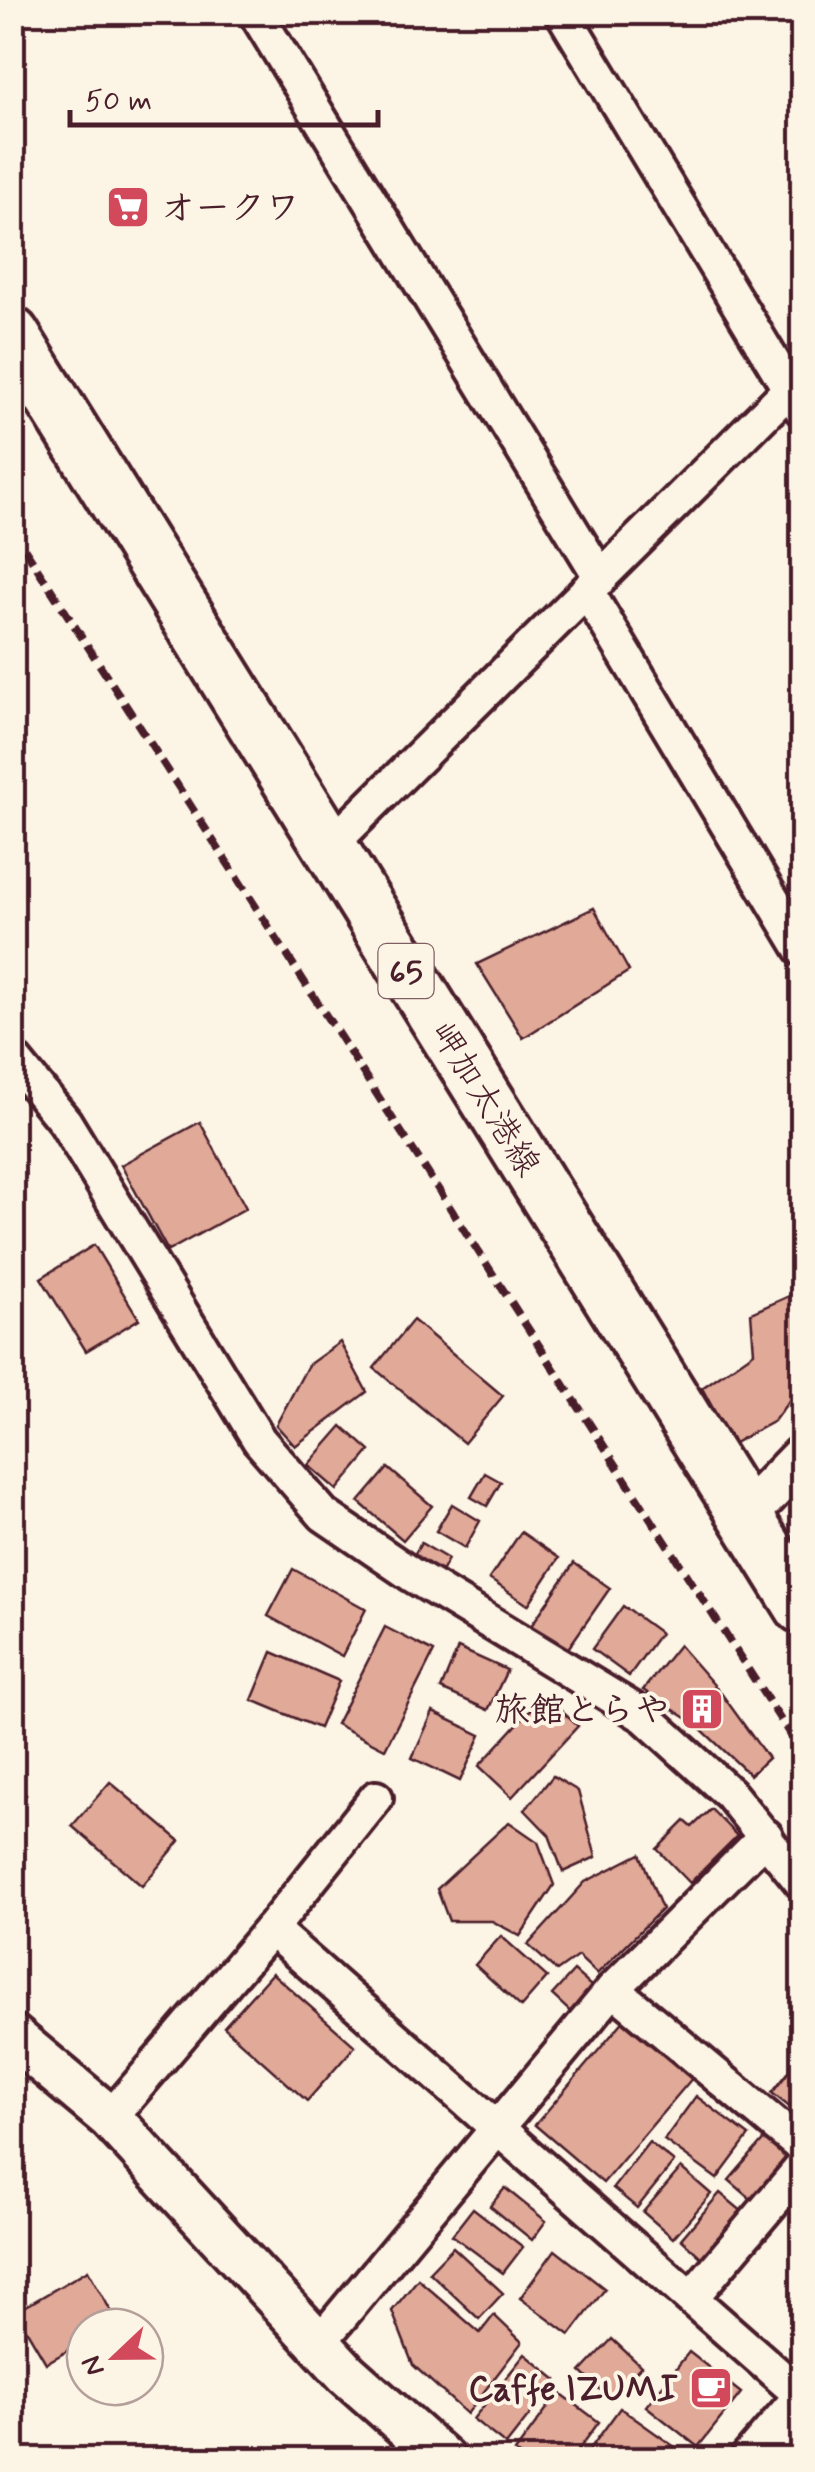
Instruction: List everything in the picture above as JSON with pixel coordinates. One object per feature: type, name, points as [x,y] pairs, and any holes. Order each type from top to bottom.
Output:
[{"type":"main road","name":"岬加太港線","points":[[12,334],[802,1607]]},
{"type":"street","points":[[256,12],[594,584],[802,949]]},
{"type":"street","points":[[328,846],[594,584],[798,393],[562,12]]},
{"type":"street","points":[[12,1056],[65,1122],[259,1440],[324,1515],[412,1575],[644,1716],[730,1794],[802,1883]]},
{"type":"street","points":[[746,1516],[802,1456]]},
{"type":"street","points":[[110,2118],[376,1798]]},
{"type":"street","points":[[318,2344],[613,1989],[766,1836]]},
{"type":"street","points":[[270,1930],[802,2399],[752,2460]]},
{"type":"street","points":[[613,1989],[802,2147]]},
{"type":"street","points":[[12,2036],[110,2118],[347,2374],[444,2460]]},
{"type":"street","points":[[691,2298],[802,2167]]},
{"type":"building","points":[[594,908],[629,971],[523,1038],[477,964]]},
{"type":"building","points":[[200,1122],[246,1208],[168,1251],[121,1165]]},
{"type":"building","points":[[94,1245],[139,1319],[86,1351],[41,1278]]},
{"type":"building","points":[[789,1296],[802,1318],[802,1383],[774,1421],[732,1444],[702,1388],[754,1352],[751,1313]]},
{"type":"building","points":[[413,1320],[503,1396],[464,1443],[374,1368]]},
{"type":"building","points":[[340,1342],[367,1392],[295,1446],[276,1425],[308,1365]]},
{"type":"building","points":[[342,1426],[370,1451],[337,1490],[308,1465]]},
{"type":"building","points":[[388,1468],[432,1506],[403,1540],[359,1502]]},
{"type":"building","points":[[485,1473],[501,1482],[487,1506],[471,1497]]},
{"type":"building","points":[[452,1504],[480,1521],[465,1548],[436,1531]]},
{"type":"building","points":[[521,1532],[559,1558],[528,1605],[489,1579]]},
{"type":"building","points":[[421,1543],[448,1559],[441,1572],[414,1555]]},
{"type":"building","points":[[574,1563],[610,1588],[567,1650],[531,1626]]},
{"type":"building","points":[[293,1569],[366,1609],[342,1656],[268,1616]]},
{"type":"building","points":[[623,1606],[660,1633],[629,1676],[592,1649]]},
{"type":"building","points":[[385,1627],[434,1652],[385,1749],[336,1724]]},
{"type":"building","name":"旅館とらや","points":[[679,1645],[721,1693],[768,1758],[750,1775],[697,1725],[643,1690]]},
{"type":"building","points":[[458,1648],[507,1670],[488,1710],[441,1689]]},
{"type":"building","points":[[272,1652],[339,1681],[319,1728],[252,1700]]},
{"type":"building","points":[[544,1695],[578,1726],[512,1797],[479,1766]]},
{"type":"building","points":[[433,1712],[481,1735],[460,1781],[412,1758]]},
{"type":"building","points":[[553,1776],[578,1791],[596,1857],[563,1872],[549,1835],[525,1810]]},
{"type":"building","points":[[110,1782],[180,1841],[142,1886],[72,1826]]},
{"type":"building","points":[[12,1784],[26,1795],[12,1812]]},
{"type":"building","points":[[711,1809],[737,1836],[690,1883],[657,1849],[685,1821],[692,1827]]},
{"type":"building","points":[[509,1822],[538,1842],[554,1885],[520,1936],[492,1921],[449,1921],[437,1889]]},
{"type":"building","points":[[640,1854],[662,1909],[597,1974],[578,1956],[557,1971],[528,1945],[585,1882]]},
{"type":"building","points":[[501,1936],[547,1977],[521,2007],[475,1965]]},
{"type":"building","points":[[574,1971],[599,1993],[577,2018],[552,1995]]},
{"type":"building","points":[[272,1973],[355,2046],[307,2101],[224,2027]]},
{"type":"building","points":[[626,2018],[694,2076],[603,2183],[535,2125]]},
{"type":"building","points":[[802,2055],[802,2117],[772,2093]]},
{"type":"building","points":[[696,2096],[749,2136],[717,2179],[664,2140]]},
{"type":"building","points":[[766,2137],[795,2161],[758,2205],[729,2180]]},
{"type":"building","points":[[649,2142],[674,2162],[637,2208],[613,2188]]},
{"type":"building","points":[[681,2168],[711,2194],[673,2238],[643,2212]]},
{"type":"building","points":[[505,2188],[546,2221],[532,2240],[490,2206]]},
{"type":"building","points":[[720,2193],[744,2213],[703,2259],[681,2239]]},
{"type":"building","points":[[473,2208],[523,2247],[503,2273],[452,2235]]},
{"type":"building","points":[[453,2247],[503,2293],[479,2319],[429,2272]]},
{"type":"building","points":[[555,2250],[605,2289],[570,2335],[520,2298]]},
{"type":"building","points":[[88,2270],[109,2307],[65,2307],[65,2352],[46,2363],[16,2312]]},
{"type":"building","points":[[418,2279],[480,2333],[494,2315],[522,2342],[467,2414],[413,2365],[392,2311]]},
{"type":"building","points":[[612,2339],[641,2366],[610,2399],[581,2372]]},
{"type":"building","points":[[689,2352],[741,2393],[698,2447],[646,2406]]},
{"type":"building","points":[[525,2354],[557,2380],[506,2445],[473,2419]]},
{"type":"building","points":[[559,2392],[599,2422],[571,2460],[525,2460],[515,2452]]},
{"type":"building","points":[[620,2408],[689,2457],[687,2460],[582,2460]]},
{"type":"railway","points":[[12,529],[802,1753]]},
{"type":"place","name":"オークワ","points":[[128,207]]},
{"type":"place","name":"旅館とらや","points":[[702,1709]]},
{"type":"place","name":"Caffe IZUMI","points":[[711,2388]]}]
